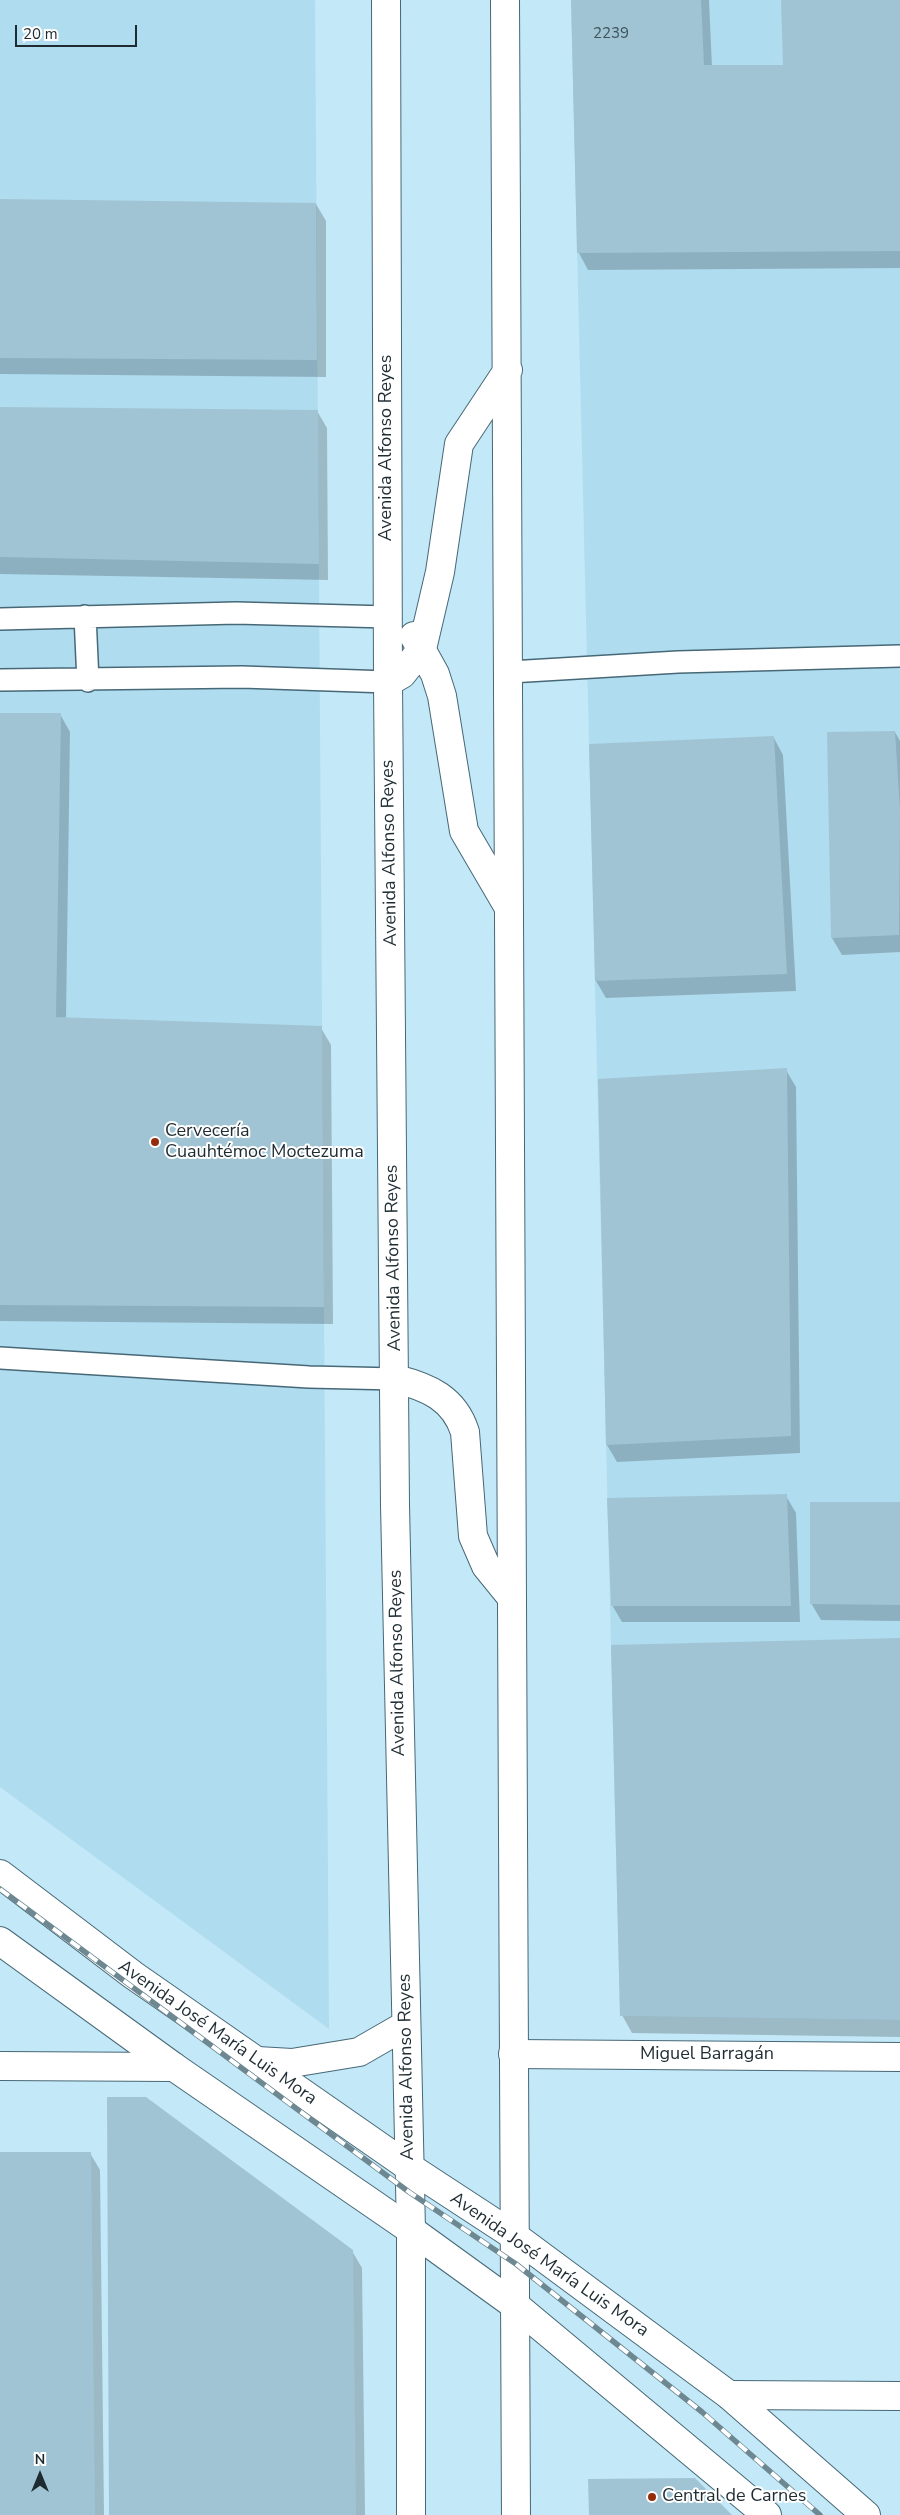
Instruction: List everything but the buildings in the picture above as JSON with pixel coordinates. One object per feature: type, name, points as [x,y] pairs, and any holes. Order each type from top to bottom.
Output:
[{"type":"main road","name":"Avenida Alfonso Reyes","points":[[386,0],[388,682],[396,1379],[395,1505],[411,2230],[411,2515]]},
{"type":"main road","points":[[506,0],[510,672],[513,2234],[516,2306],[516,2515]]},
{"type":"main road","points":[[388,682],[402,674],[422,649],[440,572],[458,444],[508,370]]},
{"type":"main road","points":[[388,617],[400,622],[410,631],[422,649],[442,696],[464,831],[510,909]]},
{"type":"main road","points":[[396,1379],[424,1386],[441,1396],[460,1418],[465,1432],[473,1536],[486,1566],[512,1598]]},
{"type":"main road","name":"Avenida José María Luis Mora","points":[[0,1874],[133,1975],[409,2167],[513,2234],[729,2396],[866,2515]]},
{"type":"main road","points":[[0,1941],[174,2067],[411,2230],[516,2306],[767,2515]]},
{"type":"main road","points":[[257,2061],[292,2063],[360,2052],[406,2025]]},
{"type":"main road","name":"Miguel Barragán","points":[[513,2054],[900,2057]]},
{"type":"main road","points":[[0,2066],[174,2067]]},
{"type":"main road","points":[[729,2396],[900,2396]]},
{"type":"lane","points":[[0,619],[236,613],[388,617]]},
{"type":"lane","points":[[85,616],[88,681]]},
{"type":"lane","points":[[510,672],[678,662],[900,656]]},
{"type":"lane","points":[[0,680],[88,681],[242,677],[388,682]]},
{"type":"lane","points":[[0,1358],[309,1377],[396,1379]]},
{"type":"shaded area","points":[[0,0],[315,0],[329,2029],[0,1787]]},
{"type":"shaded area","points":[[571,0],[900,0],[900,2020],[620,2016]]},
{"type":"railway","points":[[0,1889],[409,2192],[516,2264],[702,2412],[820,2515]]},
{"type":"place","name":"Cervecería Cuauhtémoc Moctezuma","points":[[155,1142]]},
{"type":"place","name":"Central de Carnes","points":[[652,2497]]}]
